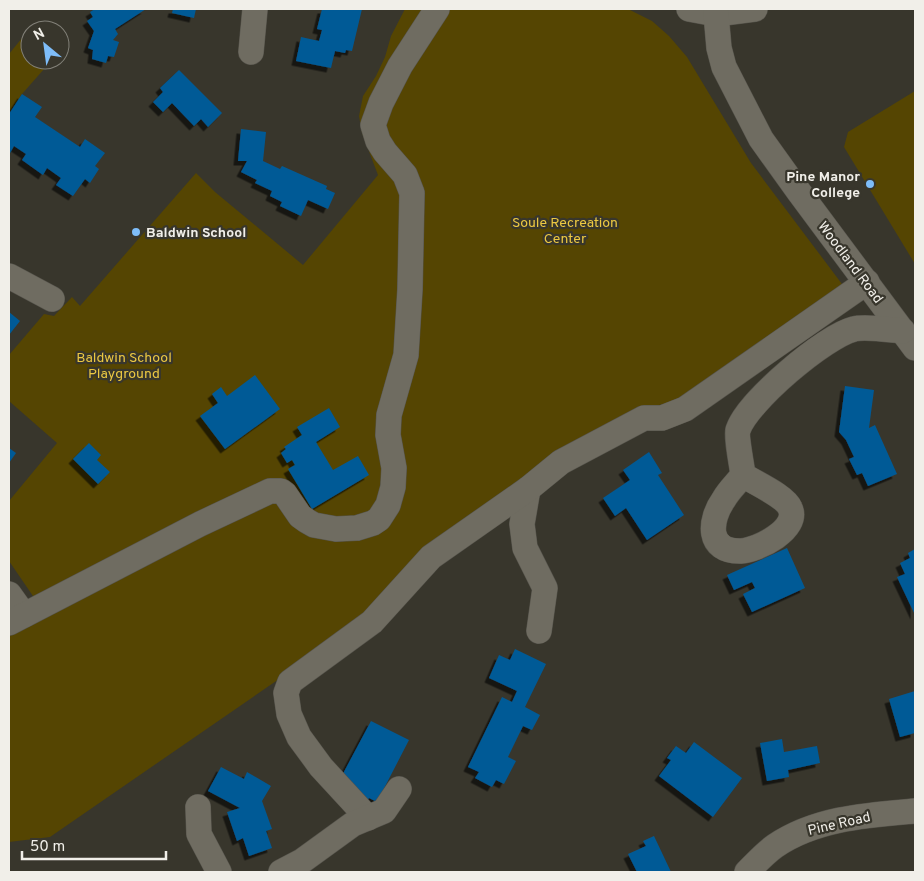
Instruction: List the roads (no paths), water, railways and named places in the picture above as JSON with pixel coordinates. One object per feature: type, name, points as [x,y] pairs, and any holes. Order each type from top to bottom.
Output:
[{"type":"street","points":[[251,52],[255,9]]},
{"type":"street","points":[[9,594],[16,619],[200,524],[270,491],[281,491],[286,494],[300,516],[314,525],[336,529],[358,528],[373,523],[384,514],[393,487],[394,468],[388,435],[389,415],[406,355],[410,289],[412,193],[405,175],[384,152],[373,125],[381,103],[400,66],[438,9]]},
{"type":"street","points":[[689,9],[716,14],[755,9]]},
{"type":"street","name":"Woodland Road","points":[[716,14],[719,48],[724,67],[757,131],[799,192],[909,339]]},
{"type":"street","points":[[9,276],[52,299]]},
{"type":"street","points":[[855,328],[869,285]]},
{"type":"street","points":[[368,818],[321,767],[299,737],[289,714],[286,693],[290,682],[372,622],[431,557],[528,490],[561,462],[644,418],[662,418],[685,409],[869,285]]},
{"type":"street","points":[[744,475],[738,431],[751,407],[807,355],[837,335],[855,328],[909,339]]},
{"type":"street","points":[[528,490],[522,524],[525,548],[545,588],[539,631]]},
{"type":"street","points":[[281,872],[302,861],[353,824],[384,811],[400,789]]},
{"type":"street","points":[[198,807],[199,834],[219,872]]},
{"type":"street","name":"Pine Road","points":[[747,872],[774,847],[802,832],[822,825],[859,817],[915,811]]},
{"type":"place","name":"Pine Manor College","points":[[870,184]]},
{"type":"place","name":"Baldwin School","points":[[136,232]]},
{"type":"park label","name":"Soule Recreation Center","points":[[565,230]]},
{"type":"park label","name":"Baldwin School Playground","points":[[124,366]]}]
